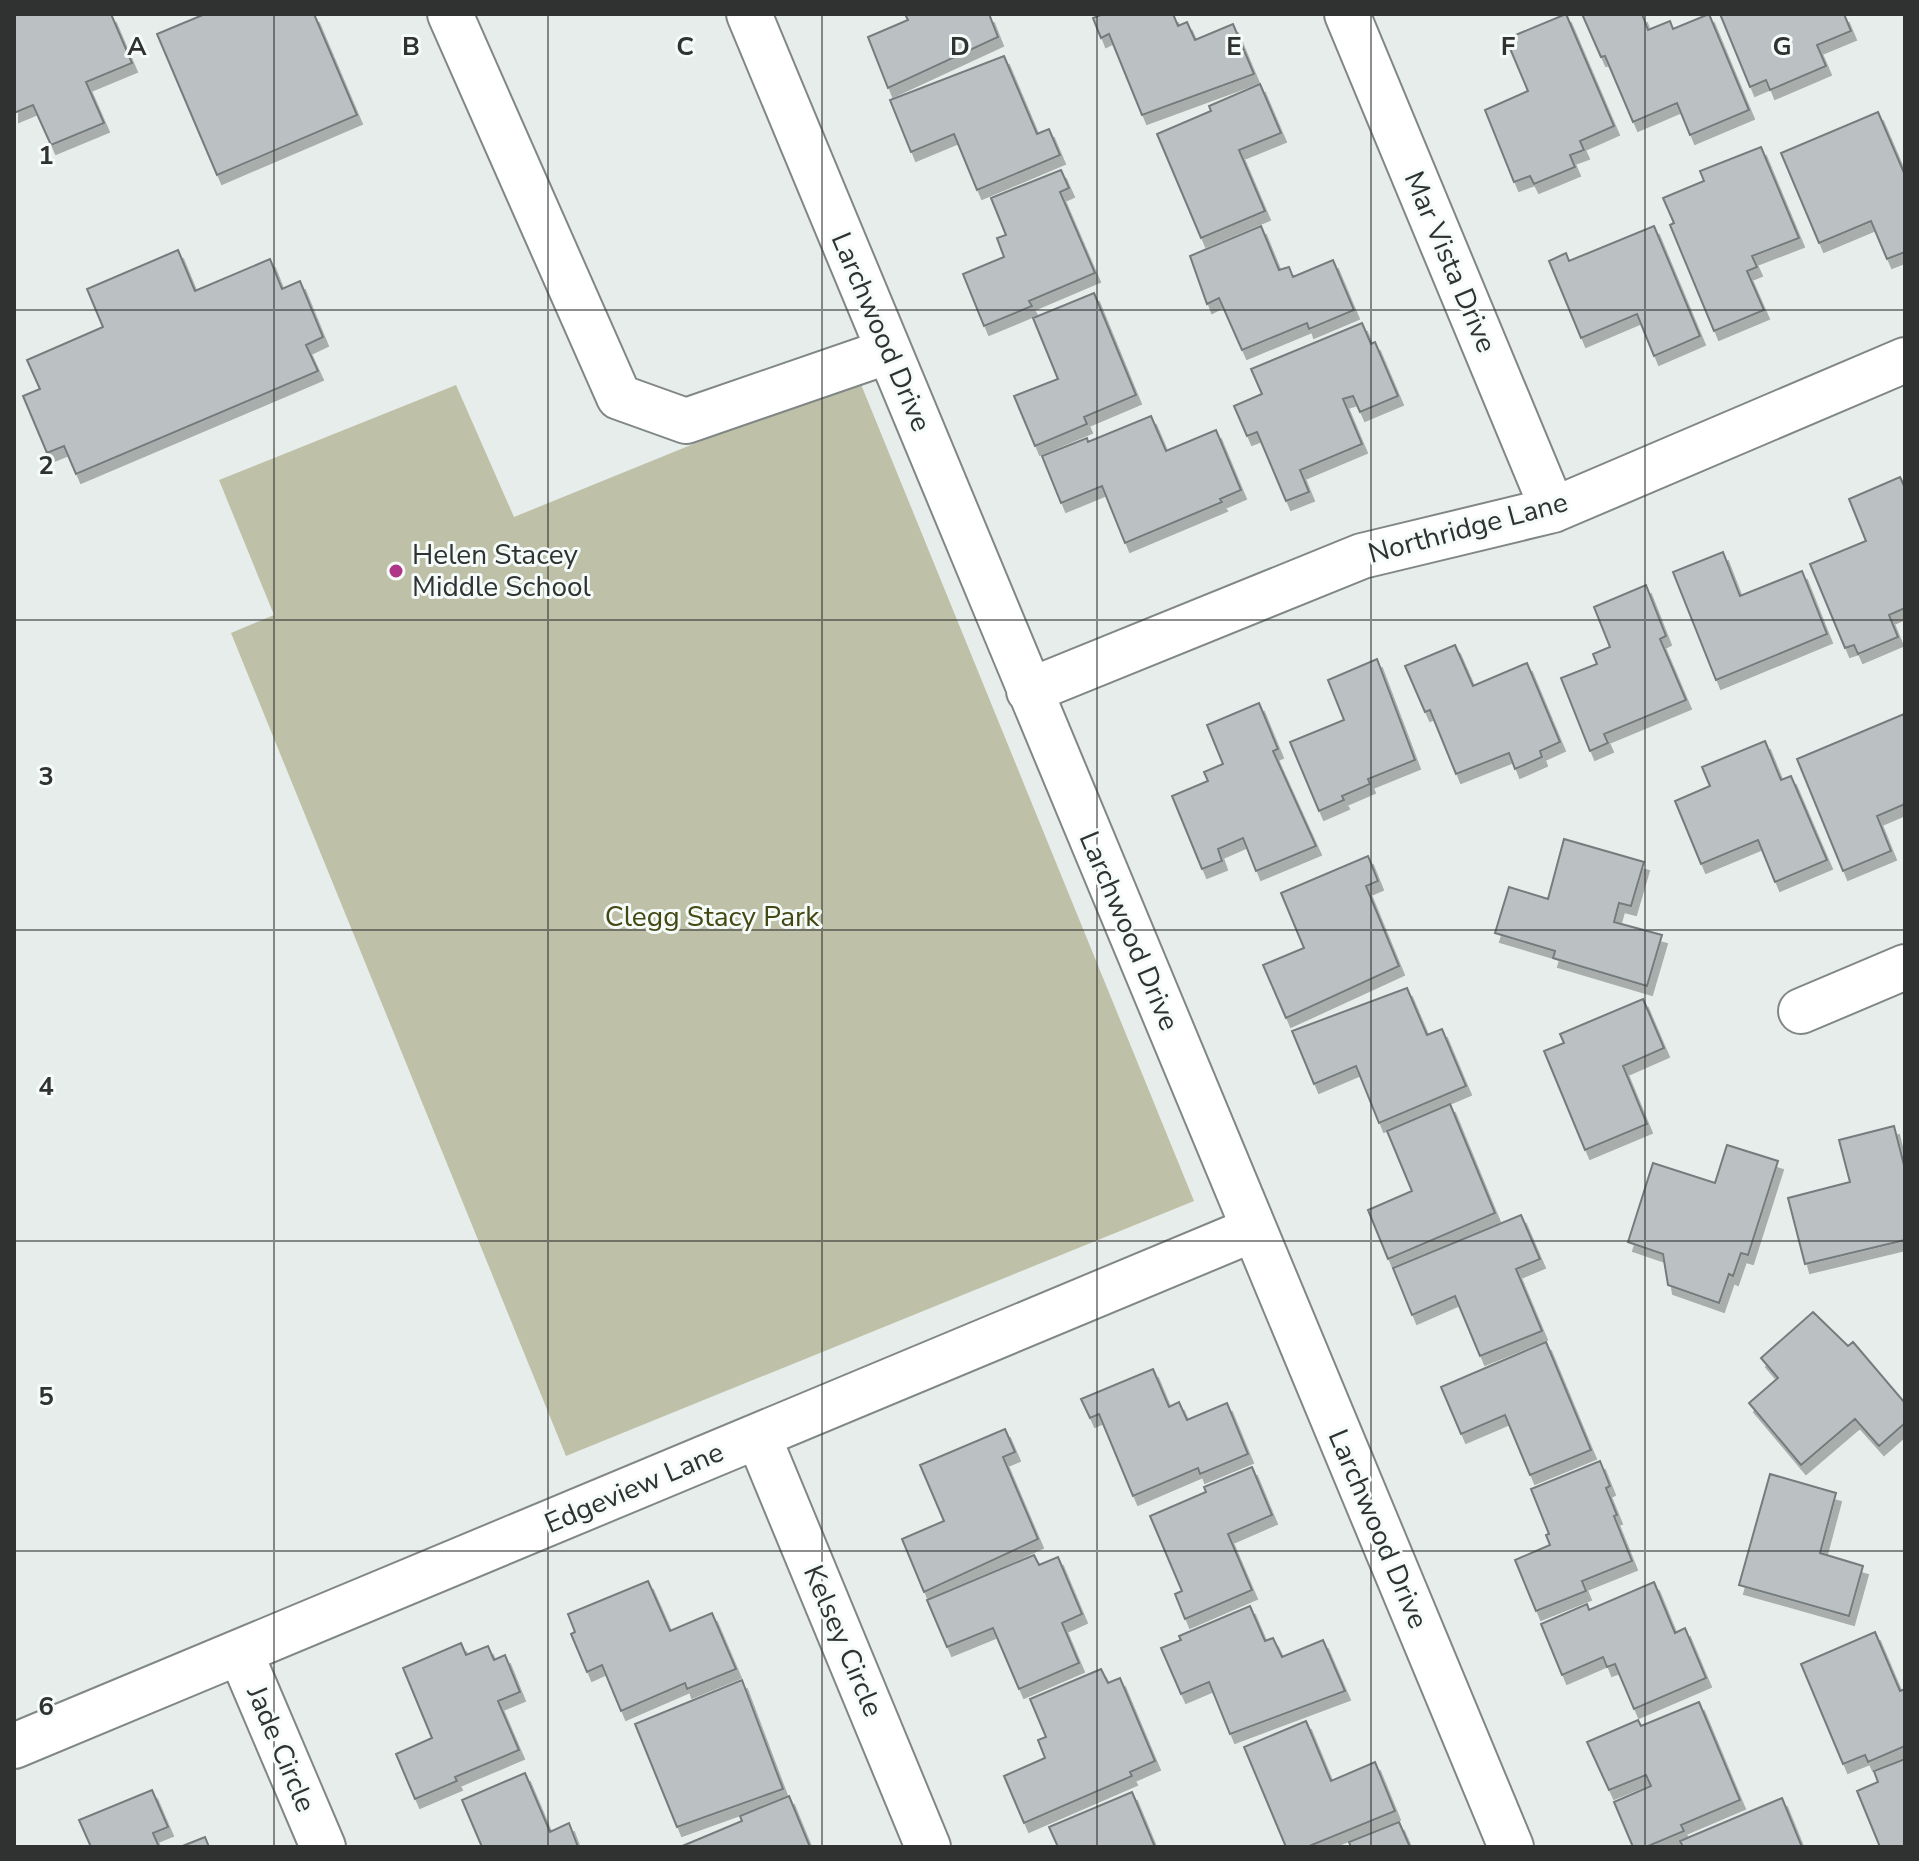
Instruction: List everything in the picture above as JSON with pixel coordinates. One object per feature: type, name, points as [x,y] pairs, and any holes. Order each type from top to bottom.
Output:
[{"type":"street","points":[[450,14],[619,397],[686,421],[889,351]]},
{"type":"street","name":"Larchwood Drive","points":[[749,14],[1511,1847]]},
{"type":"street","name":"Mar Vista Drive","points":[[1347,14],[1553,510]]},
{"type":"street","name":"Northridge Lane","points":[[1029,691],[1362,556],[1553,510],[1905,360]]},
{"type":"street","points":[[1801,1011],[1905,967]]},
{"type":"street","name":"Edgeview Lane","points":[[14,1746],[1254,1229]]},
{"type":"street","name":"Kelsey Circle","points":[[758,1436],[928,1847]]},
{"type":"street","name":"Jade Circle","points":[[240,1652],[323,1847]]},
{"type":"green space","name":"Clegg Stacy Park","points":[[858,377],[1194,1201],[566,1456],[231,633],[274,615],[219,480],[456,385],[514,517]]},
{"type":"building","points":[[14,14],[111,14],[132,63],[86,82],[104,123],[51,145],[33,105],[14,113]]},
{"type":"building","points":[[205,14],[314,14],[357,115],[217,175],[157,34]]},
{"type":"building","points":[[905,14],[989,14],[998,37],[888,88],[868,37],[908,20]]},
{"type":"building","points":[[1103,14],[1173,14],[1178,26],[1187,22],[1195,40],[1233,24],[1254,74],[1142,115],[1109,34],[1101,38],[1093,18]]},
{"type":"building","points":[[1566,14],[1614,126],[1580,141],[1584,150],[1570,155],[1575,167],[1534,184],[1530,176],[1514,182],[1485,110],[1528,91],[1506,39]]},
{"type":"building","points":[[1582,14],[1642,14],[1648,30],[1670,21],[1673,29],[1709,14],[1749,110],[1690,135],[1677,103],[1633,122],[1605,56],[1601,57]]},
{"type":"building","points":[[1720,14],[1844,14],[1851,31],[1817,45],[1826,66],[1770,90],[1766,80],[1750,87]]},
{"type":"building","points":[[1004,56],[1037,134],[1049,129],[1060,155],[977,190],[954,134],[911,152],[890,100]]},
{"type":"building","points":[[1260,84],[1281,133],[1239,150],[1265,211],[1201,238],[1157,134],[1211,111],[1209,106]]},
{"type":"building","points":[[1878,112],[1905,175],[1905,252],[1887,259],[1871,221],[1819,243],[1781,153]]},
{"type":"building","points":[[1761,147],[1799,238],[1752,256],[1757,267],[1747,271],[1764,310],[1714,331],[1670,225],[1674,223],[1663,198],[1704,181],[1700,171]]},
{"type":"building","points":[[1061,170],[1069,188],[1060,192],[1095,273],[1029,301],[1032,306],[984,326],[963,274],[1004,257],[997,238],[1006,235],[991,198]]},
{"type":"building","points":[[1261,226],[1279,270],[1289,267],[1293,277],[1333,260],[1354,310],[1309,329],[1307,323],[1242,350],[1219,298],[1207,304],[1190,256]]},
{"type":"building","points":[[1654,226],[1700,336],[1654,356],[1637,314],[1581,338],[1549,261],[1566,253],[1569,261]]},
{"type":"building","points":[[178,250],[195,291],[270,259],[282,289],[300,281],[323,337],[306,345],[318,371],[76,474],[64,446],[47,453],[23,396],[40,389],[27,360],[103,327],[87,289]]},
{"type":"building","points":[[1094,293],[1136,395],[1084,417],[1087,424],[1035,446],[1014,396],[1058,379],[1033,318]]},
{"type":"building","points":[[1362,323],[1371,344],[1375,342],[1398,396],[1360,412],[1353,396],[1343,399],[1362,444],[1300,470],[1309,492],[1286,501],[1257,432],[1247,436],[1234,406],[1262,394],[1251,369]]},
{"type":"building","points":[[1151,416],[1166,451],[1216,430],[1241,490],[1220,499],[1222,502],[1125,543],[1102,486],[1061,503],[1042,456],[1087,438],[1088,442]]},
{"type":"building","points":[[1900,477],[1905,488],[1905,608],[1889,615],[1898,637],[1858,654],[1854,645],[1845,648],[1810,564],[1866,541],[1849,499]]},
{"type":"building","points":[[1723,552],[1740,596],[1802,571],[1827,634],[1716,680],[1673,572]]},
{"type":"building","points":[[1646,585],[1666,636],[1660,639],[1686,700],[1604,734],[1608,743],[1590,751],[1561,678],[1597,664],[1593,654],[1610,647],[1594,607]]},
{"type":"building","points":[[1455,645],[1473,686],[1527,663],[1560,742],[1540,751],[1542,757],[1515,769],[1509,753],[1456,774],[1430,710],[1425,712],[1405,666]]},
{"type":"building","points":[[1377,659],[1415,760],[1368,779],[1370,784],[1342,796],[1344,800],[1319,811],[1290,742],[1344,720],[1328,680]]},
{"type":"building","points":[[1259,703],[1278,749],[1273,751],[1316,846],[1256,871],[1243,838],[1218,849],[1222,861],[1202,869],[1172,796],[1208,781],[1204,772],[1223,764],[1207,725]]},
{"type":"building","points":[[1904,714],[1905,804],[1877,816],[1891,851],[1843,871],[1797,759]]},
{"type":"building","points":[[1765,741],[1781,780],[1791,776],[1827,860],[1775,882],[1758,840],[1701,864],[1675,801],[1710,786],[1702,767]]},
{"type":"building","points":[[1564,839],[1644,862],[1631,906],[1619,903],[1614,922],[1662,935],[1647,986],[1553,958],[1555,951],[1495,933],[1509,887],[1548,899]]},
{"type":"building","points":[[1368,856],[1378,881],[1366,886],[1399,966],[1286,1018],[1263,965],[1304,948],[1281,893]]},
{"type":"building","points":[[1407,988],[1427,1035],[1442,1029],[1466,1086],[1379,1123],[1356,1066],[1314,1084],[1292,1031]]},
{"type":"building","points":[[1643,999],[1664,1048],[1623,1066],[1647,1124],[1585,1150],[1544,1051],[1564,1043],[1560,1034]]},
{"type":"building","points":[[1450,1104],[1495,1213],[1388,1259],[1368,1210],[1412,1191],[1387,1131]]},
{"type":"building","points":[[1894,1126],[1905,1169],[1905,1240],[1805,1264],[1788,1198],[1850,1182],[1839,1140]]},
{"type":"building","points":[[1727,1145],[1778,1161],[1748,1255],[1741,1253],[1733,1276],[1729,1274],[1719,1303],[1668,1285],[1663,1254],[1628,1242],[1653,1163],[1715,1183]]},
{"type":"building","points":[[1521,1215],[1540,1259],[1516,1269],[1542,1331],[1480,1356],[1455,1296],[1412,1315],[1393,1268]]},
{"type":"building","points":[[1813,1312],[1848,1346],[1853,1342],[1905,1403],[1905,1423],[1879,1446],[1855,1419],[1801,1465],[1749,1403],[1778,1378],[1761,1358]]},
{"type":"building","points":[[1546,1342],[1591,1450],[1530,1475],[1505,1415],[1461,1434],[1441,1387]]},
{"type":"building","points":[[1153,1369],[1169,1407],[1179,1402],[1187,1420],[1227,1403],[1248,1454],[1200,1474],[1198,1468],[1133,1496],[1099,1414],[1090,1418],[1081,1399]]},
{"type":"building","points":[[1005,1429],[1015,1452],[1003,1457],[1038,1539],[924,1592],[902,1539],[944,1521],[920,1465]]},
{"type":"building","points":[[1600,1461],[1610,1486],[1606,1488],[1617,1515],[1614,1516],[1632,1561],[1582,1581],[1586,1591],[1536,1611],[1515,1560],[1550,1545],[1546,1535],[1549,1534],[1531,1489]]},
{"type":"building","points":[[1252,1467],[1272,1515],[1228,1534],[1252,1590],[1185,1619],[1175,1594],[1182,1591],[1150,1516],[1206,1492],[1204,1487]]},
{"type":"building","points":[[1770,1474],[1836,1493],[1820,1553],[1863,1566],[1849,1616],[1739,1585]]},
{"type":"building","points":[[1034,1555],[1039,1565],[1058,1557],[1082,1614],[1062,1623],[1079,1663],[1019,1689],[993,1628],[947,1647],[927,1600]]},
{"type":"building","points":[[648,1581],[670,1631],[712,1613],[736,1669],[687,1689],[685,1683],[621,1711],[602,1665],[587,1672],[571,1634],[575,1632],[568,1614]]},
{"type":"building","points":[[1654,1582],[1675,1633],[1685,1628],[1706,1678],[1634,1709],[1615,1664],[1607,1667],[1603,1657],[1562,1675],[1541,1624],[1587,1604],[1589,1610]]},
{"type":"building","points":[[1250,1606],[1265,1641],[1273,1638],[1282,1657],[1323,1640],[1345,1691],[1230,1734],[1209,1682],[1181,1694],[1161,1648],[1181,1640],[1179,1636]]},
{"type":"building","points":[[1875,1632],[1900,1691],[1905,1689],[1905,1746],[1868,1762],[1865,1755],[1843,1764],[1801,1664]]},
{"type":"building","points":[[461,1643],[466,1655],[488,1646],[494,1660],[505,1655],[520,1692],[498,1701],[519,1750],[455,1777],[457,1781],[415,1799],[396,1754],[432,1738],[403,1668]]},
{"type":"building","points":[[1101,1669],[1108,1683],[1120,1678],[1155,1761],[1130,1772],[1132,1776],[1024,1823],[1004,1776],[1045,1758],[1038,1740],[1046,1737],[1030,1699]]},
{"type":"building","points":[[742,1680],[783,1789],[677,1827],[635,1724]]},
{"type":"building","points":[[1699,1702],[1740,1800],[1681,1825],[1684,1831],[1646,1847],[1633,1847],[1614,1802],[1651,1786],[1646,1775],[1609,1790],[1587,1742],[1638,1720],[1641,1726]]},
{"type":"building","points":[[1306,1721],[1331,1781],[1375,1762],[1395,1811],[1307,1847],[1286,1847],[1244,1747]]},
{"type":"building","points":[[1905,1759],[1905,1847],[1880,1847],[1857,1791],[1878,1782],[1874,1771]]},
{"type":"building","points":[[525,1773],[550,1832],[569,1823],[578,1847],[482,1847],[462,1800]]},
{"type":"building","points":[[152,1790],[168,1827],[153,1833],[159,1847],[91,1847],[79,1820]]},
{"type":"building","points":[[1132,1792],[1155,1847],[1058,1847],[1049,1827]]},
{"type":"building","points":[[789,1796],[810,1847],[680,1847],[742,1821],[740,1816]]},
{"type":"building","points":[[1782,1798],[1802,1847],[1683,1847],[1680,1841]]},
{"type":"building","points":[[1399,1822],[1410,1847],[1351,1847],[1349,1842]]},
{"type":"building","points":[[205,1837],[209,1847],[180,1847]]},
{"type":"place","name":"Helen Stacey Middle School","points":[[396,571]]}]
